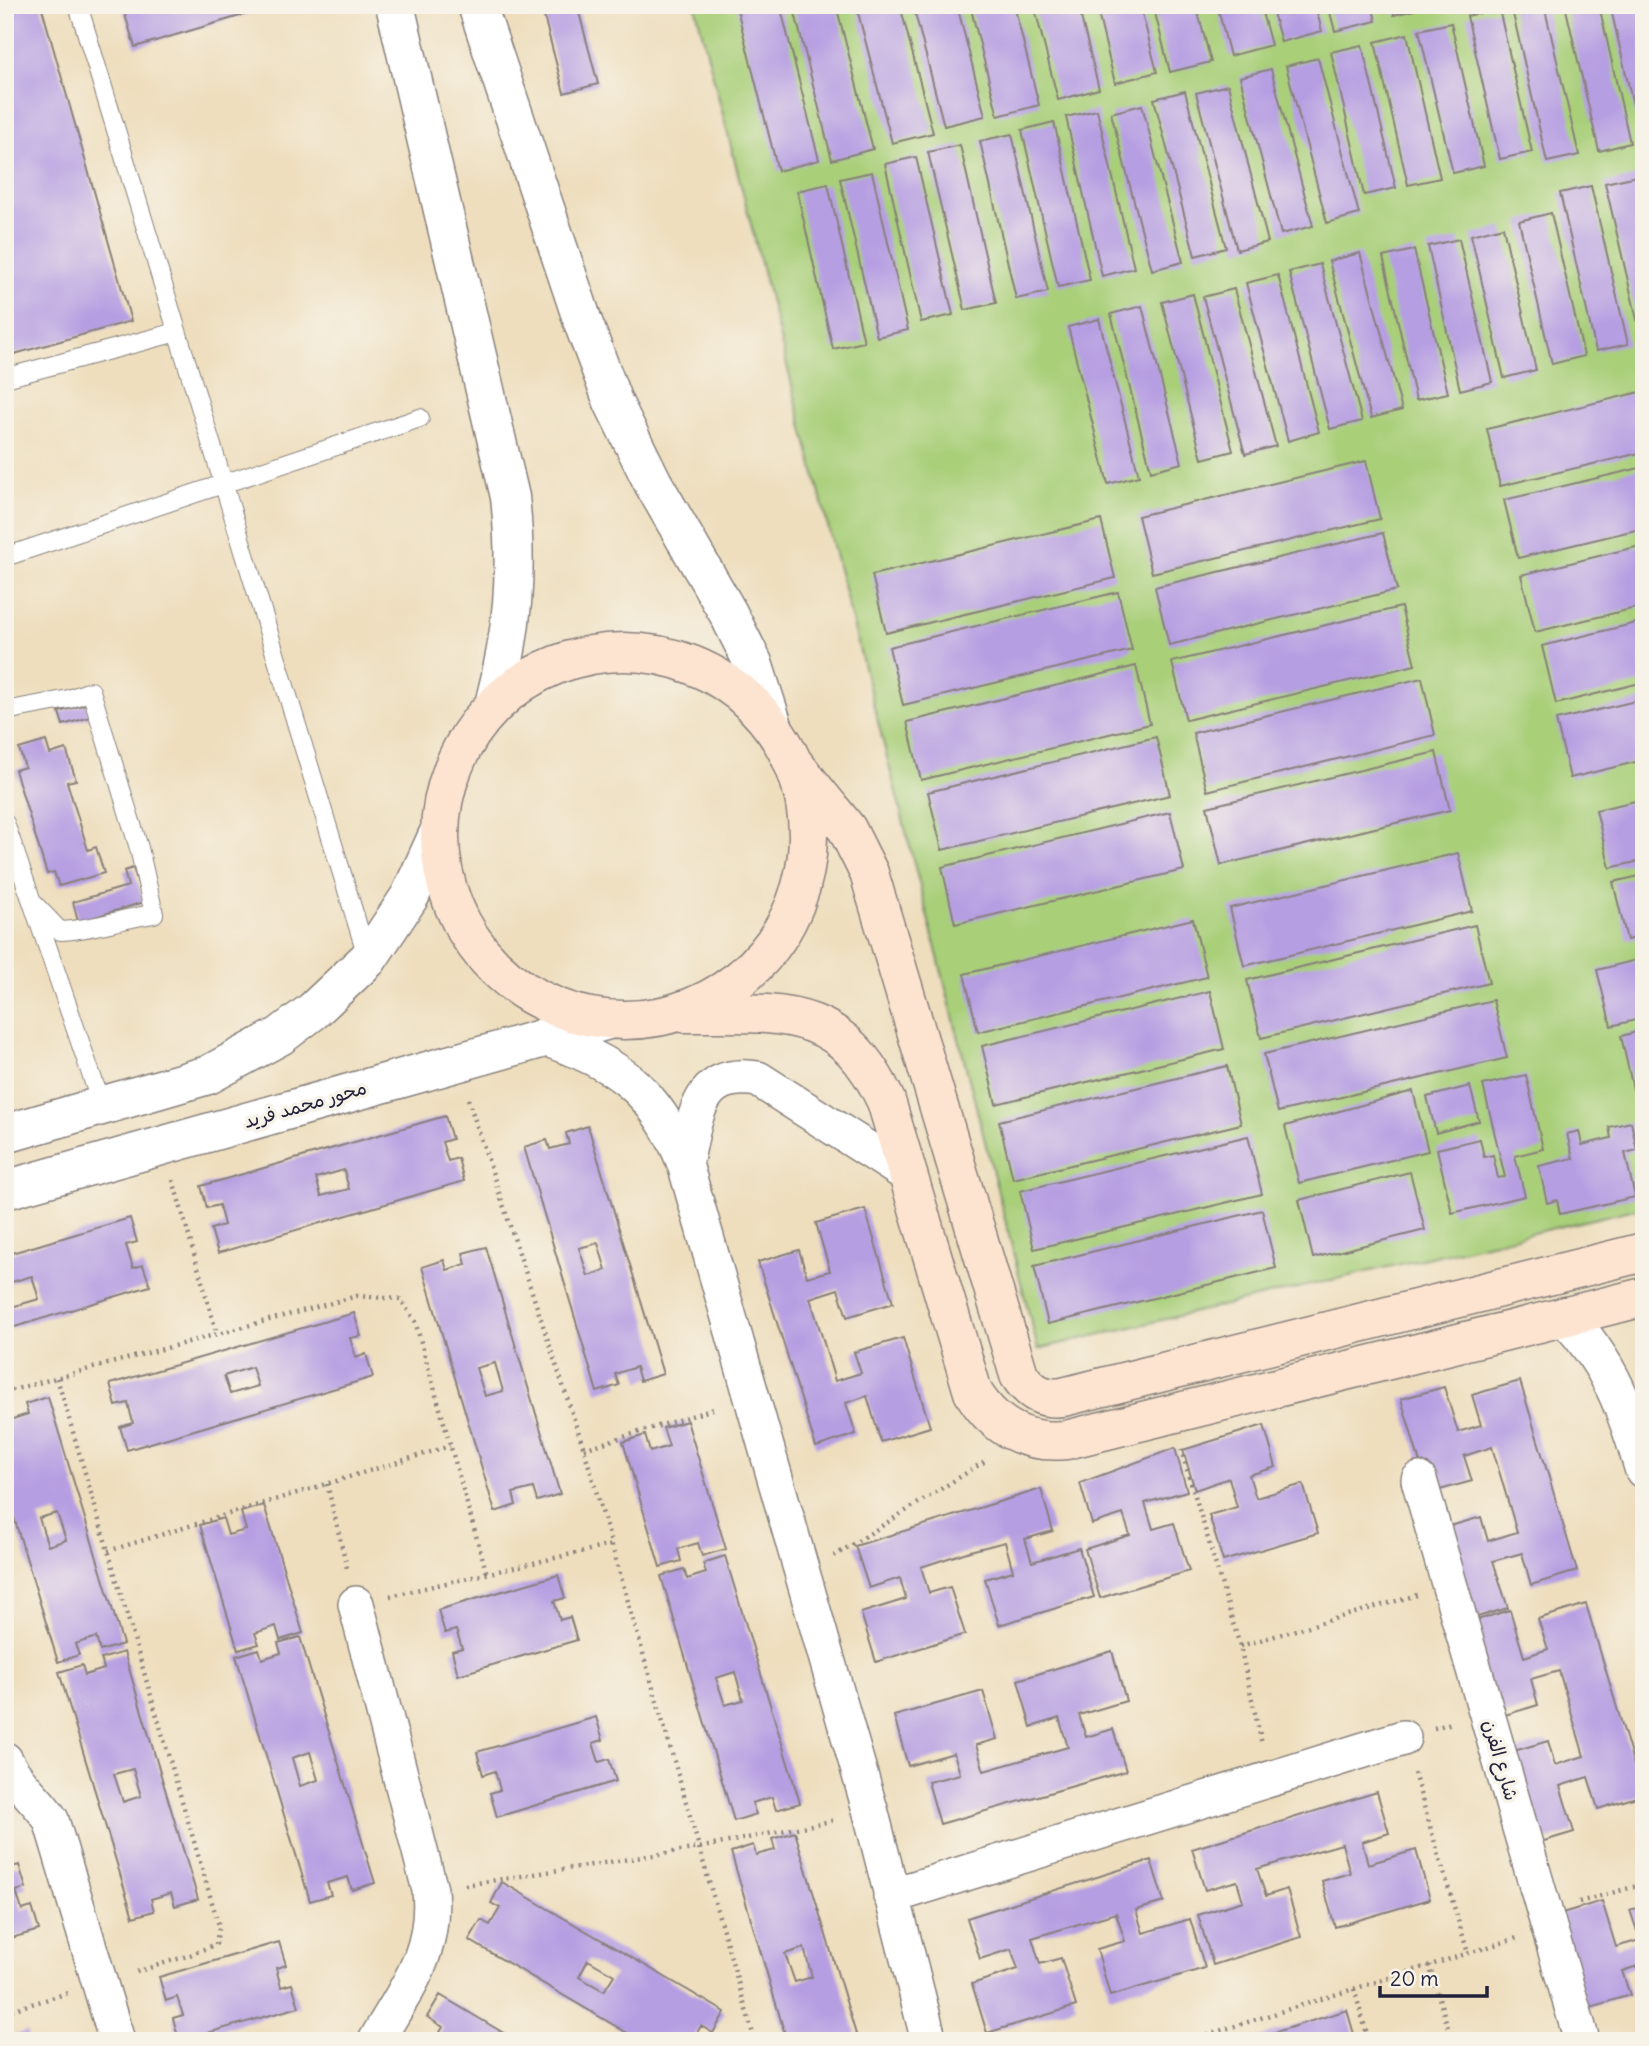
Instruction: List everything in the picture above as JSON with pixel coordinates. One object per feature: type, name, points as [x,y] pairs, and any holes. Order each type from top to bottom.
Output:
[{"type":"main road","points":[[1644,1252],[1063,1397],[1042,1396],[1032,1391],[1019,1375],[1015,1364],[869,873],[847,829],[794,764],[774,729],[744,695],[706,670],[662,655],[617,651],[572,659],[530,677],[494,705],[472,731],[455,762],[444,795],[440,830],[442,866],[452,902],[468,935],[491,964],[519,988],[550,1006],[604,1021],[643,1021],[683,1013],[793,1015],[832,1033],[865,1062],[886,1101],[973,1392],[994,1420],[1023,1437],[1066,1440],[1644,1297]]},
{"type":"main road","points":[[683,1013],[719,995],[752,971],[781,935],[800,893],[808,848],[806,802],[794,764]]},
{"type":"street","points":[[396,5],[510,497],[515,550],[514,602],[507,654],[494,705]]},
{"type":"street","points":[[477,5],[584,325],[613,402],[653,483],[729,613],[753,663],[774,729]]},
{"type":"street","points":[[5,1134],[208,1075],[244,1057],[313,1011],[368,959],[410,896],[440,830]]},
{"type":"street","name":"محور محمد فريد","points":[[5,1190],[604,1021]]},
{"type":"street","points":[[541,1037],[580,1050],[609,1064],[634,1083],[662,1116],[685,1164],[871,1813],[929,2041]]},
{"type":"street","points":[[685,1164],[699,1102],[710,1088],[724,1079],[741,1077],[758,1079],[908,1175]]},
{"type":"street","points":[[1565,1316],[1634,1394],[1644,1469]]},
{"type":"street","name":"شارع الفرن","points":[[1419,1480],[1582,2041]]},
{"type":"street","points":[[356,1604],[430,1890],[433,1919],[428,1947],[376,2041]]},
{"type":"street","points":[[891,1896],[1403,1738]]},
{"type":"street","points":[[5,1760],[9,1770],[38,1800],[51,1819],[117,2041]]},
{"type":"lane","points":[[78,5],[368,959]]},
{"type":"lane","points":[[5,378],[177,332]]},
{"type":"lane","points":[[5,557],[419,418]]},
{"type":"lane","points":[[5,711],[69,699],[91,691],[139,848],[154,914],[128,917],[81,930],[60,931],[32,902]]},
{"type":"lane","points":[[5,823],[102,1106]]},
{"type":"path","points":[[455,1062],[584,1449],[755,2041]]},
{"type":"path","points":[[163,1144],[217,1334]]},
{"type":"path","points":[[5,1392],[357,1296],[400,1299],[415,1321],[487,1574]]},
{"type":"path","points":[[5,2012],[190,1955],[216,1944],[219,1926],[57,1378]]},
{"type":"path","points":[[584,1449],[750,1397]]},
{"type":"path","points":[[1171,1414],[1240,1646],[1270,1779]]},
{"type":"path","points":[[804,1575],[1023,1437]]},
{"type":"path","points":[[108,1551],[450,1446]]},
{"type":"path","points":[[327,1484],[356,1604],[611,1545]]},
{"type":"path","points":[[1240,1646],[1449,1585]]},
{"type":"path","points":[[1468,1953],[1403,1738],[1486,1712]]},
{"type":"path","points":[[430,1890],[699,1848],[871,1813]]},
{"type":"path","points":[[1187,2041],[1468,1953],[1547,1919],[1644,1884]]},
{"type":"path","points":[[1429,1965],[1452,2041]]},
{"type":"path","points":[[1354,1989],[1369,2041]]},
{"type":"green space","points":[[695,5],[1644,5],[1644,1207],[1038,1349]]},
{"type":"building","points":[[5,5],[41,5],[131,321],[11,355],[5,334]]},
{"type":"building","points":[[122,5],[258,5],[260,10],[135,47]]},
{"type":"building","points":[[541,5],[577,5],[598,84],[564,93]]},
{"type":"building","points":[[736,5],[780,5],[819,160],[778,171]]},
{"type":"building","points":[[793,5],[836,5],[873,149],[832,160]]},
{"type":"building","points":[[856,5],[900,5],[933,133],[892,143]]},
{"type":"building","points":[[913,5],[957,5],[985,116],[944,126]]},
{"type":"building","points":[[970,5],[1014,5],[1039,105],[998,116]]},
{"type":"building","points":[[1034,5],[1078,5],[1099,89],[1058,100]]},
{"type":"building","points":[[1096,5],[1140,5],[1157,72],[1115,83]]},
{"type":"building","points":[[1153,5],[1196,5],[1211,62],[1170,72]]},
{"type":"building","points":[[1217,5],[1260,5],[1271,45],[1230,56]]},
{"type":"building","points":[[1271,5],[1315,5],[1322,31],[1281,42]]},
{"type":"building","points":[[1328,5],[1372,5],[1376,21],[1335,31]]},
{"type":"building","points":[[1392,5],[1430,5],[1430,6],[1394,15]]},
{"type":"building","points":[[1511,5],[1544,5],[1579,155],[1547,162]]},
{"type":"building","points":[[1565,5],[1599,5],[1630,143],[1599,151]]},
{"type":"building","points":[[1610,5],[1644,5],[1644,138],[1641,139]]},
{"type":"building","points":[[1499,9],[1532,152],[1500,159],[1467,16]]},
{"type":"building","points":[[1451,23],[1484,166],[1453,173],[1419,30]]},
{"type":"building","points":[[1407,34],[1440,178],[1408,185],[1375,42]]},
{"type":"building","points":[[1362,45],[1396,188],[1364,195],[1331,52]]},
{"type":"building","points":[[1318,58],[1359,214],[1327,223],[1286,66]]},
{"type":"building","points":[[1271,69],[1313,226],[1281,234],[1240,77]]},
{"type":"building","points":[[1228,85],[1268,242],[1237,250],[1196,93]]},
{"type":"building","points":[[1185,91],[1226,248],[1195,256],[1154,99]]},
{"type":"building","points":[[1142,105],[1183,262],[1152,270],[1111,113]]},
{"type":"building","points":[[1097,110],[1134,268],[1102,276],[1066,117]]},
{"type":"building","points":[[1054,122],[1090,280],[1058,287],[1022,130]]},
{"type":"building","points":[[1012,134],[1048,292],[1016,299],[980,141]]},
{"type":"building","points":[[960,145],[996,303],[965,310],[928,152]]},
{"type":"building","points":[[916,157],[953,315],[921,322],[885,164]]},
{"type":"building","points":[[872,172],[908,330],[877,337],[840,179]]},
{"type":"building","points":[[1637,176],[1644,204],[1643,345],[1605,183]]},
{"type":"building","points":[[828,184],[864,342],[833,349],[797,191]]},
{"type":"building","points":[[1591,186],[1628,344],[1596,351],[1560,193]]},
{"type":"building","points":[[1551,213],[1584,356],[1552,364],[1519,221]]},
{"type":"building","points":[[1503,227],[1536,370],[1504,378],[1471,235]]},
{"type":"building","points":[[1459,239],[1492,382],[1460,390],[1428,246]]},
{"type":"building","points":[[1414,250],[1448,393],[1416,400],[1383,257]]},
{"type":"building","points":[[1360,253],[1402,410],[1371,418],[1329,261]]},
{"type":"building","points":[[1320,264],[1362,421],[1330,429],[1289,272]]},
{"type":"building","points":[[1278,275],[1319,432],[1288,441],[1246,283]]},
{"type":"building","points":[[1234,289],[1276,446],[1245,454],[1203,297]]},
{"type":"building","points":[[1193,294],[1233,451],[1202,459],[1162,302]]},
{"type":"building","points":[[1142,306],[1182,463],[1151,471],[1111,314]]},
{"type":"building","points":[[1099,319],[1139,476],[1108,484],[1068,327]]},
{"type":"building","points":[[1644,391],[1644,452],[1500,486],[1487,429]]},
{"type":"building","points":[[1366,461],[1380,519],[1152,573],[1138,516]]},
{"type":"building","points":[[1644,467],[1644,528],[1518,558],[1504,500]]},
{"type":"building","points":[[1101,520],[1115,578],[886,633],[872,575]]},
{"type":"building","points":[[1383,533],[1397,590],[1169,645],[1155,587]]},
{"type":"building","points":[[1644,545],[1644,606],[1535,632],[1521,575]]},
{"type":"building","points":[[1118,592],[1132,650],[903,705],[889,647]]},
{"type":"building","points":[[1401,607],[1415,665],[1186,720],[1172,662]]},
{"type":"building","points":[[1644,621],[1644,682],[1556,704],[1542,646]]},
{"type":"building","points":[[1136,666],[1150,724],[921,780],[907,722]]},
{"type":"building","points":[[1422,678],[1435,735],[1207,791],[1193,733]]},
{"type":"building","points":[[1644,699],[1644,760],[1570,778],[1556,720]]},
{"type":"building","points":[[86,704],[90,717],[63,725],[59,712]]},
{"type":"building","points":[[1156,737],[1170,795],[942,850],[928,792]]},
{"type":"building","points":[[46,741],[50,754],[66,749],[76,780],[67,782],[88,850],[96,847],[104,873],[59,886],[54,872],[47,874],[15,770],[25,767],[19,749]]},
{"type":"building","points":[[1436,752],[1450,810],[1221,865],[1207,807]]},
{"type":"building","points":[[1644,799],[1644,860],[1610,868],[1596,810]]},
{"type":"building","points":[[1170,812],[1184,870],[955,924],[942,867]]},
{"type":"building","points":[[1458,853],[1472,911],[1244,966],[1230,908]]},
{"type":"building","points":[[133,868],[144,902],[78,922],[73,902],[128,886],[124,871]]},
{"type":"building","points":[[1644,875],[1644,936],[1627,940],[1613,882]]},
{"type":"building","points":[[1193,919],[1207,977],[978,1032],[964,974]]},
{"type":"building","points":[[1475,925],[1489,983],[1261,1038],[1247,980]]},
{"type":"building","points":[[1644,958],[1644,1018],[1611,1026],[1597,970]]},
{"type":"building","points":[[1210,991],[1224,1049],[996,1104],[982,1046]]},
{"type":"building","points":[[1493,1000],[1507,1058],[1278,1112],[1264,1054]]},
{"type":"building","points":[[1644,1030],[1644,1091],[1634,1093],[1621,1036]]},
{"type":"building","points":[[1227,1066],[1241,1124],[1013,1179],[999,1121]]},
{"type":"building","points":[[1526,1075],[1543,1149],[1515,1156],[1525,1196],[1452,1213],[1437,1149],[1480,1139],[1484,1157],[1493,1155],[1498,1178],[1505,1177],[1483,1085]]},
{"type":"building","points":[[1470,1086],[1479,1121],[1436,1133],[1427,1097]]},
{"type":"building","points":[[1413,1091],[1428,1151],[1299,1183],[1285,1126]]},
{"type":"building","points":[[445,1116],[452,1139],[442,1142],[448,1161],[458,1158],[464,1181],[218,1253],[211,1229],[224,1225],[219,1205],[207,1208],[201,1186]],"holes":[[[344,1170],[349,1189],[321,1196],[316,1178]]]},
{"type":"building","points":[[1631,1122],[1637,1150],[1625,1153],[1635,1197],[1560,1214],[1557,1200],[1547,1203],[1539,1166],[1573,1158],[1567,1134],[1579,1131],[1582,1145],[1611,1138],[1609,1127]]},
{"type":"building","points":[[588,1126],[663,1374],[640,1381],[636,1367],[615,1374],[619,1385],[597,1392],[524,1147],[547,1140],[550,1149],[569,1144],[566,1133]],"holes":[[[598,1243],[606,1270],[588,1276],[579,1248]]]},
{"type":"building","points":[[1248,1136],[1262,1194],[1034,1249],[1020,1191]]},
{"type":"building","points":[[1410,1172],[1425,1230],[1313,1258],[1299,1200]]},
{"type":"building","points":[[865,1209],[893,1303],[847,1317],[838,1289],[810,1298],[835,1381],[861,1373],[854,1352],[903,1338],[930,1427],[881,1442],[867,1396],[846,1403],[856,1434],[816,1447],[758,1262],[799,1250],[807,1277],[830,1271],[816,1223]]},
{"type":"building","points":[[1262,1210],[1276,1268],[1048,1324],[1034,1266]]},
{"type":"building","points":[[130,1218],[137,1242],[126,1245],[133,1268],[143,1265],[150,1286],[5,1330],[5,1301],[8,1308],[39,1299],[32,1276],[5,1284],[5,1255]]},
{"type":"building","points":[[486,1247],[560,1494],[537,1501],[533,1488],[513,1493],[516,1505],[495,1512],[422,1267],[444,1260],[447,1270],[466,1264],[463,1253]],"holes":[[[495,1363],[503,1391],[485,1396],[476,1368]]]},
{"type":"building","points":[[354,1313],[361,1336],[350,1338],[356,1358],[366,1354],[373,1377],[127,1450],[120,1427],[133,1423],[128,1403],[116,1406],[110,1384]],"holes":[[[252,1367],[258,1386],[230,1394],[224,1376]]]},
{"type":"building","points":[[1520,1381],[1577,1571],[1531,1585],[1522,1553],[1493,1561],[1508,1608],[1467,1620],[1440,1529],[1481,1517],[1488,1541],[1517,1532],[1492,1447],[1464,1456],[1472,1481],[1429,1493],[1401,1399],[1444,1387],[1458,1432],[1481,1425],[1472,1395]]},
{"type":"building","points":[[48,1397],[123,1644],[100,1651],[96,1637],[75,1644],[79,1655],[58,1662],[5,1488],[5,1407],[10,1420],[28,1414],[25,1404]],"holes":[[[57,1513],[66,1540],[48,1546],[39,1518]]]},
{"type":"building","points":[[687,1421],[726,1549],[702,1556],[698,1543],[678,1549],[681,1561],[660,1567],[623,1442],[645,1435],[650,1452],[669,1446],[663,1428]]},
{"type":"building","points":[[1264,1425],[1276,1467],[1249,1475],[1256,1498],[1303,1484],[1318,1533],[1223,1561],[1209,1515],[1237,1507],[1229,1478],[1195,1490],[1183,1450]]},
{"type":"building","points":[[1175,1448],[1187,1491],[1145,1503],[1153,1529],[1174,1523],[1189,1571],[1100,1598],[1085,1549],[1130,1535],[1123,1514],[1092,1524],[1080,1483]]},
{"type":"building","points":[[1041,1489],[1053,1531],[1025,1539],[1032,1562],[1079,1548],[1094,1597],[999,1625],[985,1579],[1013,1571],[1005,1542],[970,1551],[921,1567],[929,1593],[950,1587],[965,1634],[876,1662],[861,1613],[906,1599],[900,1578],[869,1588],[855,1546]]},
{"type":"building","points":[[264,1505],[303,1633],[280,1640],[276,1626],[255,1633],[259,1644],[238,1650],[200,1525],[223,1518],[228,1535],[246,1530],[241,1512]]},
{"type":"building","points":[[725,1556],[800,1803],[776,1810],[772,1797],[752,1803],[756,1814],[734,1821],[661,1576],[684,1569],[687,1579],[706,1573],[703,1563]],"holes":[[[735,1672],[743,1700],[725,1705],[716,1678]]]},
{"type":"building","points":[[558,1575],[565,1598],[554,1601],[560,1620],[570,1617],[577,1640],[458,1675],[452,1651],[462,1648],[456,1630],[445,1633],[438,1610]]},
{"type":"building","points":[[1586,1604],[1643,1795],[1598,1809],[1588,1777],[1560,1786],[1574,1832],[1534,1844],[1507,1753],[1548,1741],[1555,1765],[1584,1756],[1559,1671],[1531,1679],[1538,1705],[1495,1718],[1467,1623],[1510,1610],[1524,1657],[1548,1649],[1538,1619]]},
{"type":"building","points":[[300,1637],[375,1883],[352,1890],[348,1877],[327,1883],[331,1895],[310,1901],[236,1656],[259,1649],[262,1659],[281,1653],[278,1643]],"holes":[[[310,1752],[318,1780],[300,1786],[292,1758]]]},
{"type":"building","points":[[1112,1651],[1126,1701],[1079,1715],[1086,1737],[1113,1729],[1126,1771],[940,1824],[928,1782],[960,1774],[954,1753],[908,1766],[894,1716],[983,1691],[997,1739],[976,1745],[984,1771],[1068,1747],[1059,1718],[1031,1727],[1018,1680]]},
{"type":"building","points":[[124,1652],[198,1899],[175,1906],[171,1893],[151,1899],[154,1911],[133,1917],[59,1672],[82,1665],[85,1675],[104,1669],[101,1659]],"holes":[[[133,1769],[141,1796],[123,1802],[114,1774]]]},
{"type":"building","points":[[596,1717],[603,1740],[593,1743],[599,1762],[609,1759],[616,1781],[497,1817],[490,1793],[500,1790],[495,1771],[483,1775],[477,1752]]},
{"type":"building","points":[[1377,1792],[1389,1833],[1362,1842],[1368,1864],[1416,1850],[1430,1899],[1335,1927],[1322,1881],[1350,1873],[1342,1844],[1257,1869],[1266,1896],[1287,1889],[1301,1937],[1213,1965],[1198,1915],[1243,1901],[1237,1881],[1205,1890],[1192,1849]]},
{"type":"building","points":[[795,1832],[858,2041],[787,2041],[731,1852],[753,1845],[756,1855],[775,1850],[772,1839]],"holes":[[[804,1948],[812,1977],[795,1982],[785,1954]]]},
{"type":"building","points":[[1151,1860],[1164,1902],[1136,1910],[1143,1933],[1190,1919],[1205,1968],[1110,1996],[1097,1949],[1125,1941],[1116,1913],[1082,1923],[1032,1938],[1040,1964],[1061,1958],[1076,2006],[987,2033],[972,1984],[1018,1969],[1011,1949],[980,1959],[967,1918]]},
{"type":"building","points":[[19,1865],[26,1888],[16,1891],[22,1910],[32,1907],[39,1930],[5,1940],[5,1869]]},
{"type":"building","points":[[502,1882],[725,2012],[713,2033],[701,2026],[692,2041],[641,2041],[469,1940],[481,1920],[490,1925],[500,1908],[491,1903]],"holes":[[[588,1960],[614,1975],[604,1991],[579,1977]]]},
{"type":"building","points":[[1602,1901],[1616,1947],[1640,1940],[1630,1910],[1644,1906],[1644,1964],[1622,1971],[1630,1995],[1587,2008],[1559,1914]]},
{"type":"building","points":[[279,1942],[286,1965],[276,1968],[281,1987],[292,1984],[299,2007],[179,2041],[173,2018],[183,2015],[177,1997],[166,2001],[159,1977]]},
{"type":"building","points":[[440,1995],[517,2041],[435,2041],[443,2027],[427,2017]]},
{"type":"building","points":[[1347,2010],[1356,2041],[1253,2041],[1253,2039]]},
{"type":"building","points":[[27,2031],[30,2041],[5,2041],[5,2038]]},
{"type":"building","points":[[1640,2032],[1642,2041],[1613,2041],[1613,2040]]},
{"type":"building","points":[[420,2034],[431,2041],[416,2041]]}]
